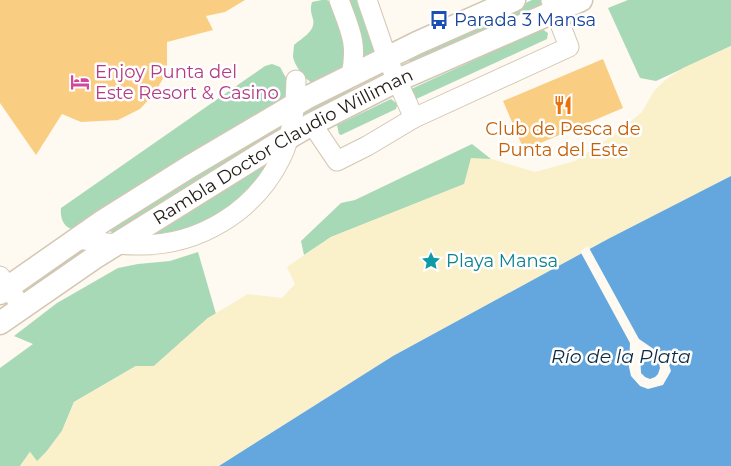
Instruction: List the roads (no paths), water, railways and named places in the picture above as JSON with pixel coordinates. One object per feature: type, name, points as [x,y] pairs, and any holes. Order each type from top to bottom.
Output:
[{"type":"main road","name":"Rambla Doctor Claudio Williman","points":[[3,285],[189,167],[296,104],[352,75],[514,0]]},
{"type":"main road","name":"Rambla Doctor Claudio Williman","points":[[0,323],[118,244],[312,124],[553,5],[581,0]]},
{"type":"street","points":[[339,0],[354,41],[352,75]]},
{"type":"street","points":[[367,0],[388,58],[414,118]]},
{"type":"street","points":[[312,124],[337,161],[367,146],[414,118],[569,47],[553,5]]},
{"type":"street","points":[[76,239],[140,246],[191,237],[228,219],[250,202],[266,184],[282,156],[296,104],[296,80]]},
{"type":"street","points":[[3,285],[22,307]]},
{"type":"water","name":"Río de la Plata","points":[[731,176],[731,466],[219,466],[393,356],[608,239]]},
{"type":"place","name":"Parada 3 Mansa","points":[[439,20]]},
{"type":"place","name":"Enjoy Punta del Este Resort & Casino","points":[[80,82]]},
{"type":"place","name":"Club de Pesca de Punta del Este","points":[[563,105]]},
{"type":"place","name":"Playa Mansa","points":[[431,261]]}]
